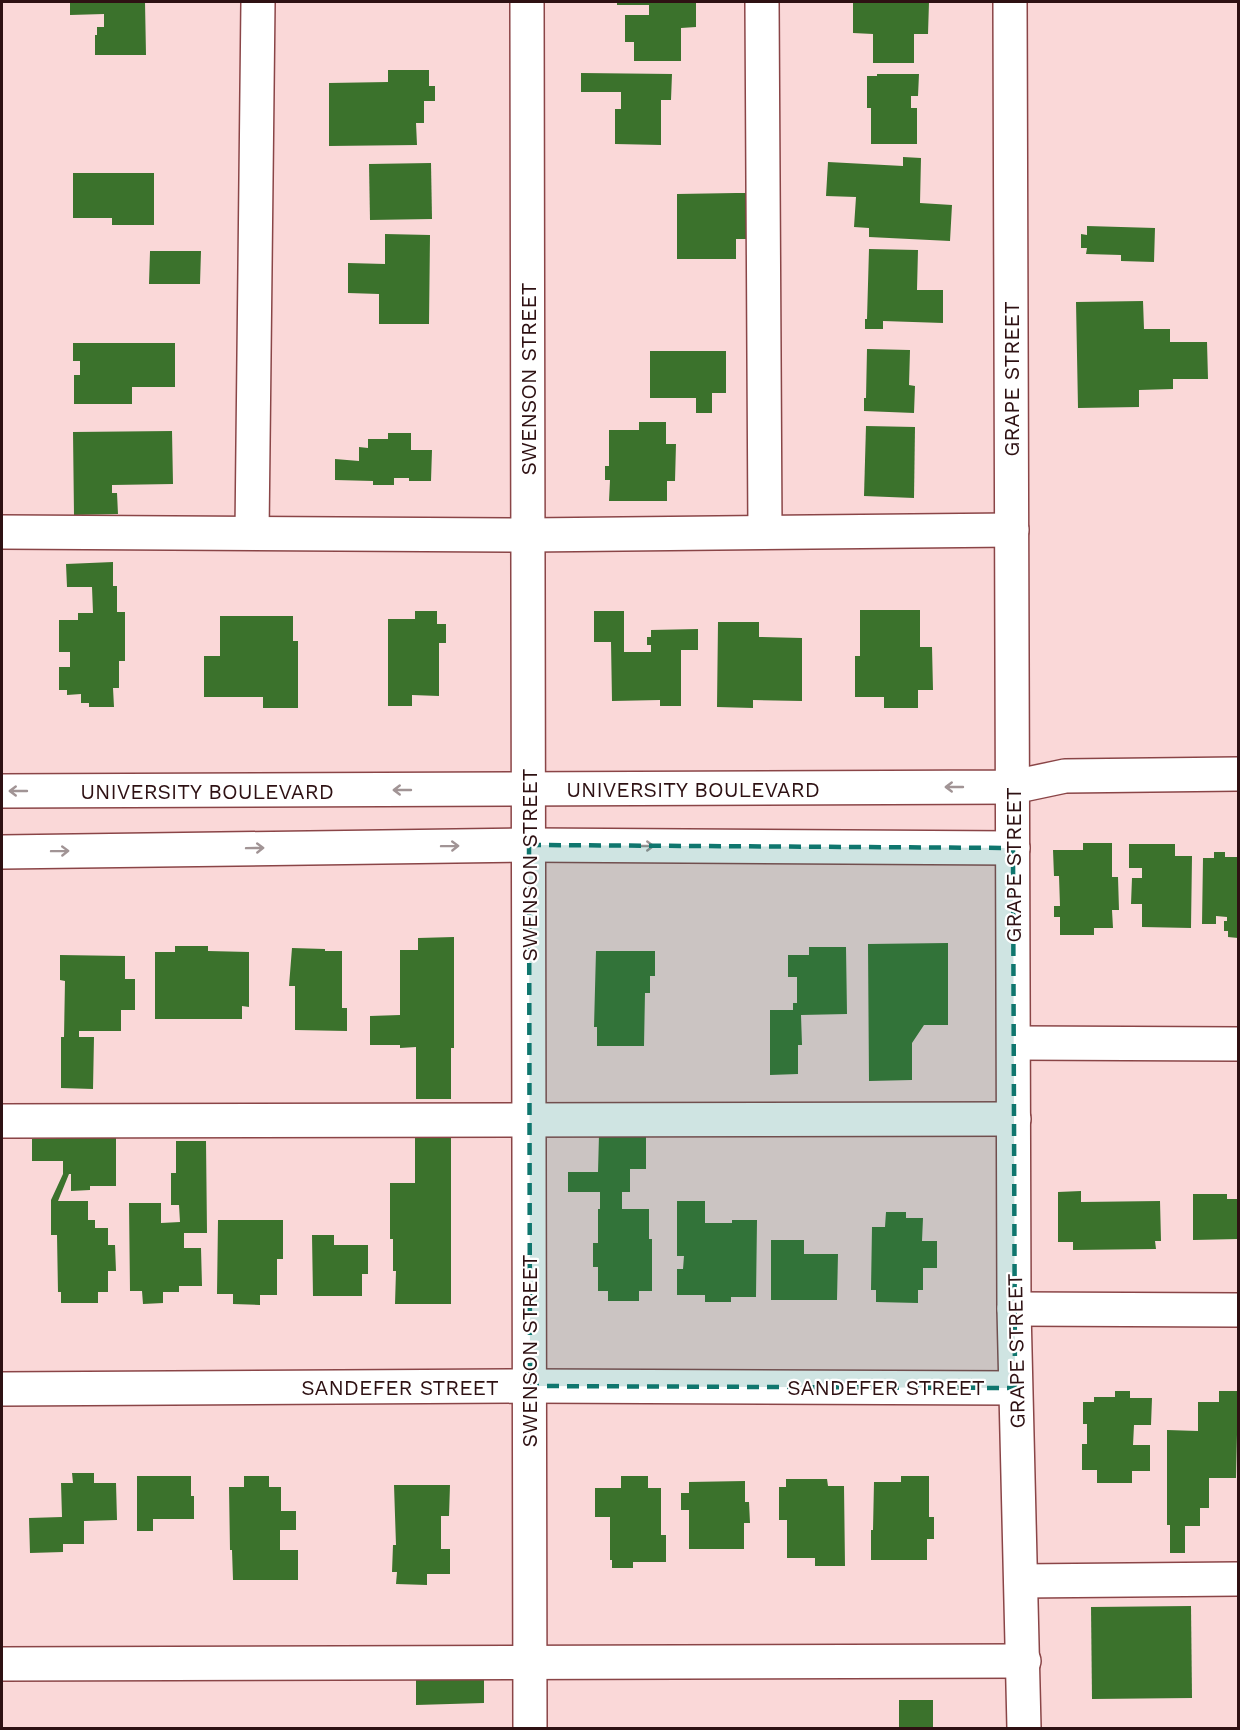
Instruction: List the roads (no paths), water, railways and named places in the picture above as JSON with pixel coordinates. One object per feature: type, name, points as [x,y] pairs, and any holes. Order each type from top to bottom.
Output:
[{"type":"street","points":[[252,533],[258,2]]},
{"type":"street","name":"SWENSON STREET","points":[[527,2],[530,1728]]},
{"type":"street","points":[[762,2],[765,532]]},
{"type":"street","name":"GRAPE STREET","points":[[1010,2],[1014,1309],[1024,1728]]},
{"type":"street","points":[[2,532],[529,535],[1012,530]]},
{"type":"street","name":"UNIVERSITY BOULEVARD","points":[[2,791],[1012,787],[1065,776],[1239,774]]},
{"type":"street","points":[[2,852],[529,845],[1013,848]]},
{"type":"street","points":[[1014,1043],[1239,1044]]},
{"type":"street","points":[[2,1121],[1014,1119]]},
{"type":"street","points":[[1014,1309],[1239,1310]]},
{"type":"street","name":"SANDEFER STREET","points":[[2,1389],[530,1386],[1015,1388]]},
{"type":"street","points":[[1021,1581],[1239,1579]]},
{"type":"street","points":[[2,1664],[1024,1661]]}]
